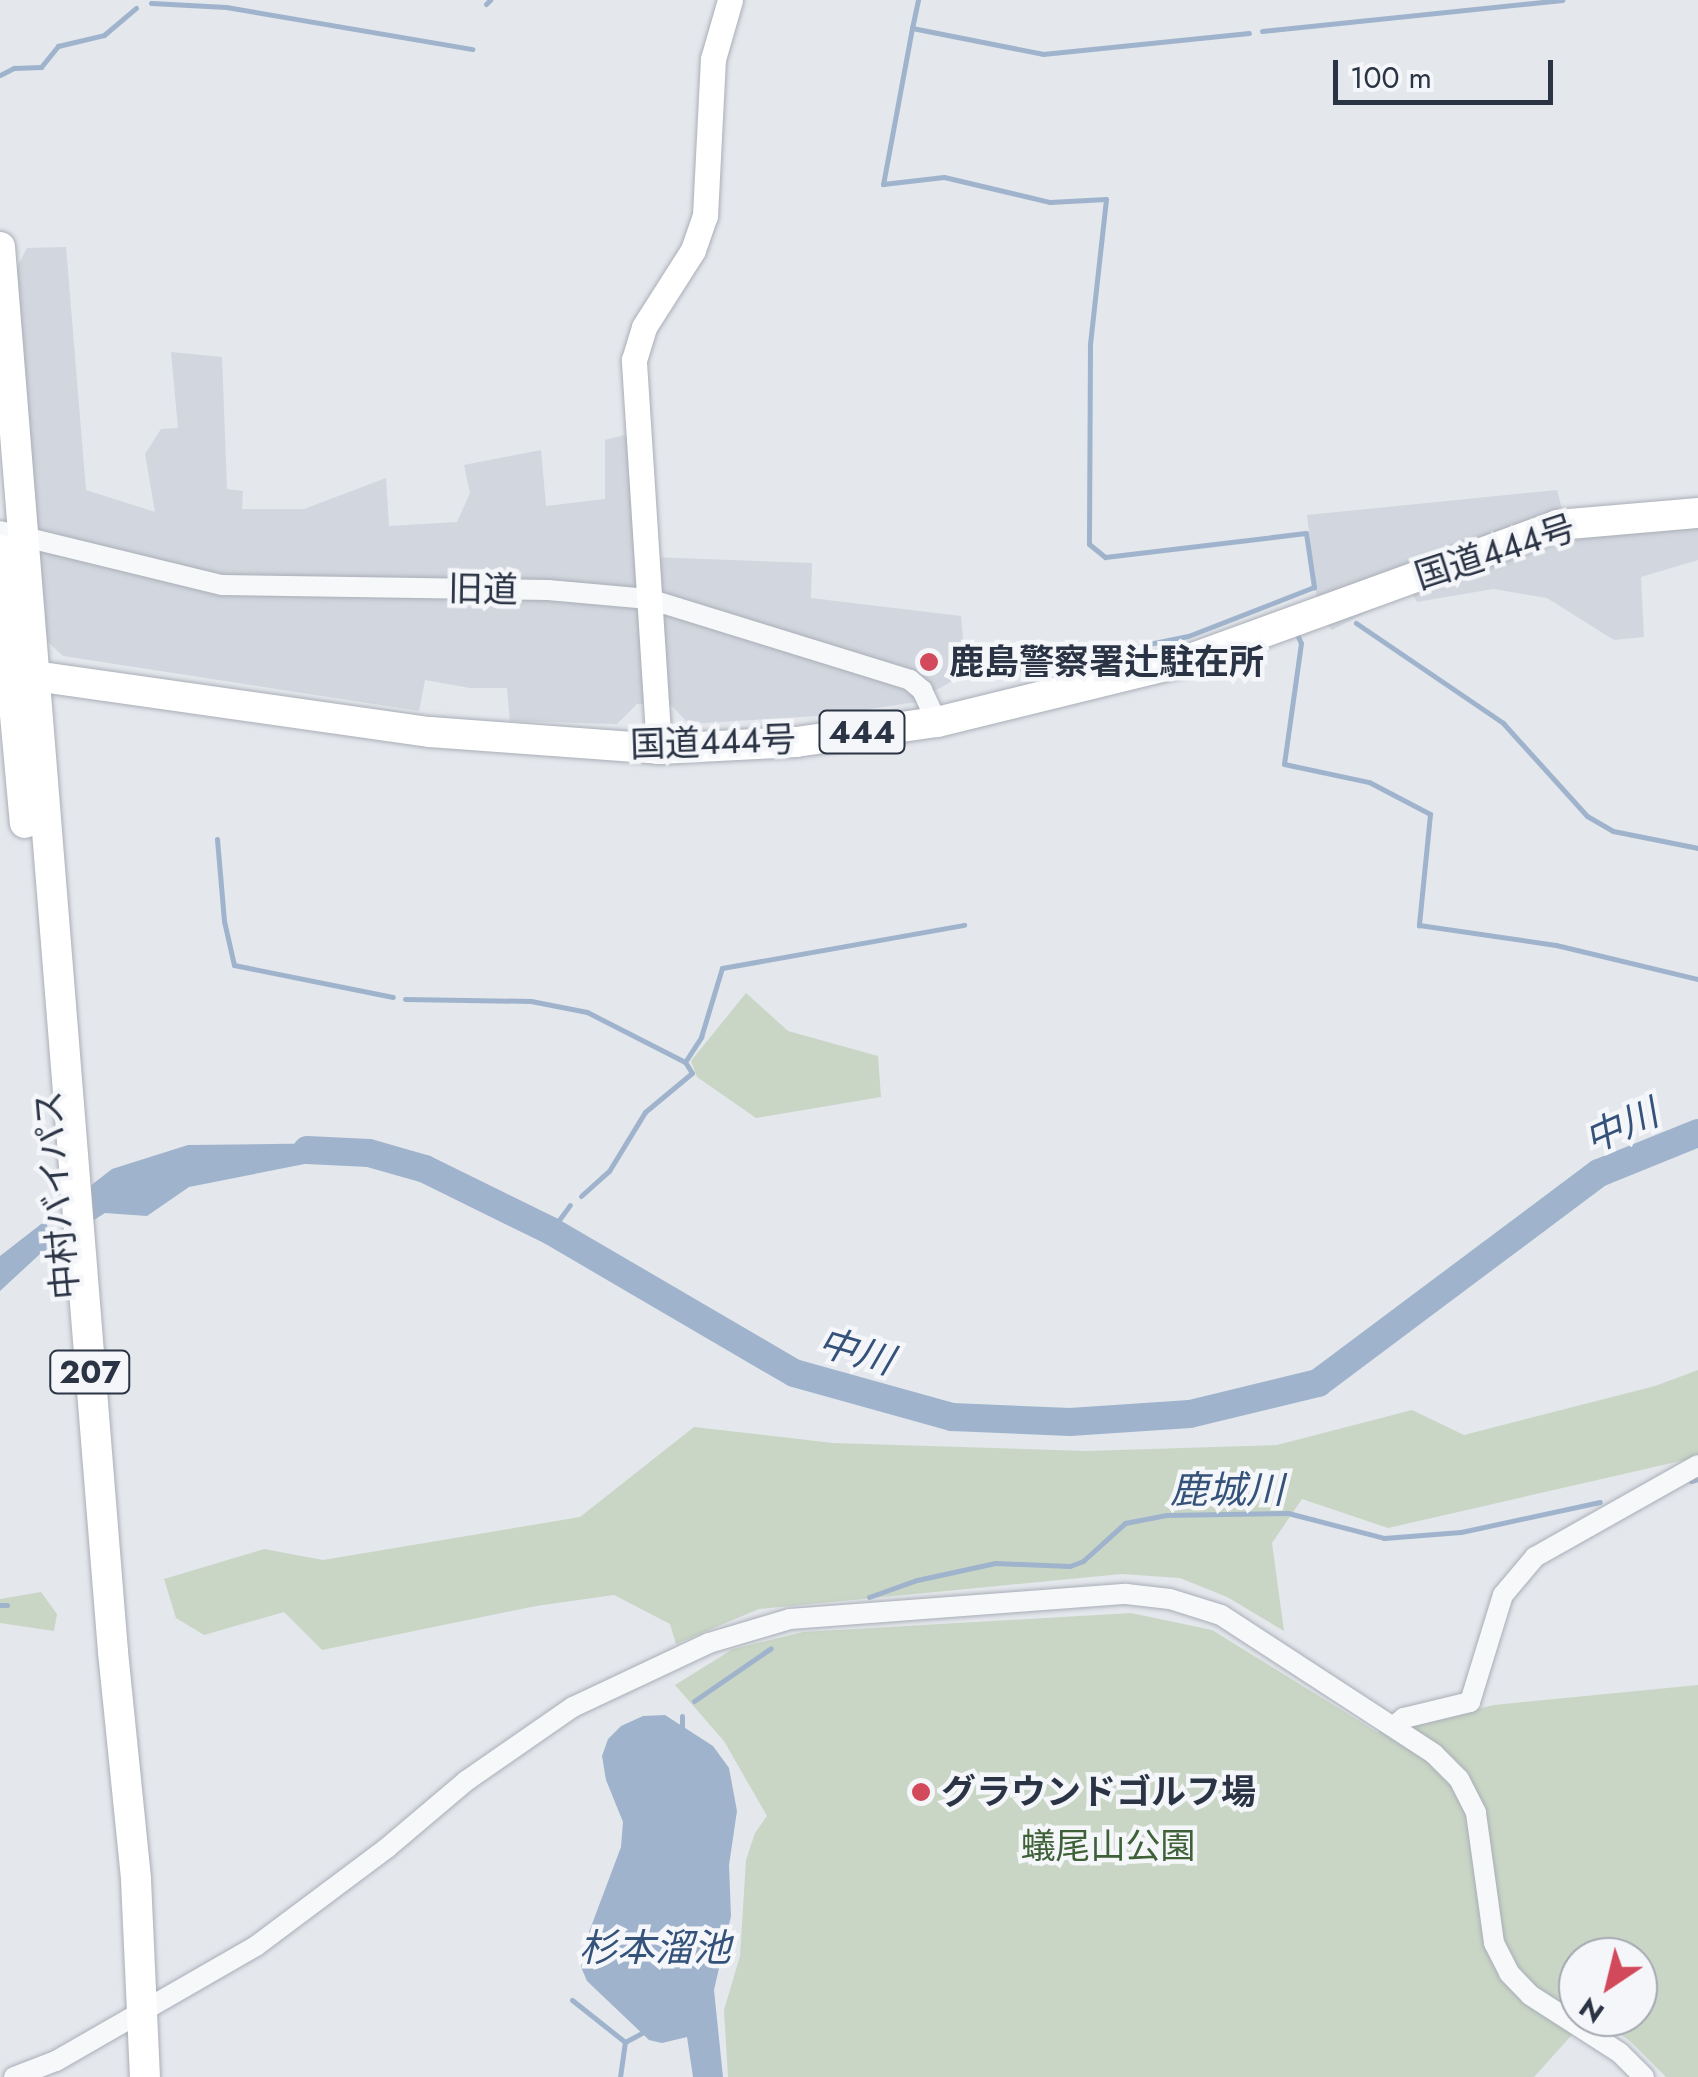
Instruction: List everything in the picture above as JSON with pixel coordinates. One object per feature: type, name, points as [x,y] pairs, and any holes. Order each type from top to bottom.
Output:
[{"type":"highway","name":"207","points":[[0,247],[7,540],[15,672]]},
{"type":"highway","name":"国道444号","points":[[15,672],[430,732],[659,749],[796,742],[937,722],[1182,662],[1558,525],[1698,513]]},
{"type":"highway","name":"中村バイパス","points":[[15,672],[58,1091],[104,1653],[136,1880],[133,2016],[126,2077]]},
{"type":"highway","name":"中村バイパス","points":[[133,2016],[144,2077]]},
{"type":"main road","points":[[659,749],[634,360],[644,326],[693,250],[704,216],[712,59],[730,0]]},
{"type":"street","name":"旧道","points":[[7,540],[222,585],[548,590],[649,598],[910,680],[922,690],[937,722]]},
{"type":"street","points":[[1394,1726],[1404,1718],[1470,1702],[1503,1595],[1535,1557],[1698,1465]]},
{"type":"street","points":[[14,2077],[56,2061],[256,1946],[387,1848],[466,1782],[573,1707],[709,1644],[790,1619],[1126,1594],[1170,1599],[1221,1615],[1434,1754],[1459,1779],[1476,1813],[1494,1943],[1509,1973],[1530,1995],[1620,2053],[1644,2077]]},
{"type":"shaded area","points":[[66,247],[86,490],[155,512],[145,454],[161,429],[178,428],[171,352],[222,357],[227,489],[243,491],[242,509],[304,509],[386,478],[389,526],[457,522],[470,493],[464,465],[541,450],[546,506],[605,499],[605,440],[645,430],[651,557],[812,563],[811,598],[961,616],[966,673],[916,702],[832,715],[689,724],[670,704],[637,704],[617,724],[510,721],[507,688],[470,688],[425,680],[419,711],[63,656],[47,641],[15,271],[27,248]]},
{"type":"shaded area","points":[[1557,490],[1570,539],[1698,528],[1698,560],[1641,577],[1644,637],[1614,640],[1547,598],[1493,589],[1417,602],[1410,590],[1332,630],[1319,616],[1307,515]]},
{"type":"green space","points":[[746,993],[788,1031],[878,1056],[881,1097],[756,1118],[697,1077],[691,1061]]},
{"type":"green space","points":[[1698,1370],[1698,1457],[1388,1528],[1302,1499],[1272,1543],[1284,1631],[1227,1597],[1180,1578],[1122,1574],[759,1609],[676,1644],[670,1624],[614,1595],[536,1606],[322,1650],[284,1612],[204,1635],[176,1618],[164,1579],[264,1549],[323,1560],[580,1517],[694,1427],[833,1443],[1085,1451],[1277,1445],[1412,1410],[1464,1435],[1655,1386]]},
{"type":"green space","points":[[41,1592],[57,1614],[54,1631],[0,1623],[0,1599]]},
{"type":"green space","name":"蟻尾山公園","points":[[1131,1613],[1212,1630],[1377,1732],[1494,1705],[1698,1685],[1698,2077],[1666,2077],[1624,2037],[1658,2037],[1658,1937],[1558,1937],[1558,2037],[1570,2037],[1534,2077],[728,2077],[724,2010],[740,1956],[746,1860],[755,1833],[767,1816],[724,1741],[675,1685],[733,1649],[803,1632]]},
{"type":"water","points":[[344,1143],[340,1157],[189,1187],[147,1216],[105,1213],[40,1254],[0,1291],[0,1256],[112,1169],[188,1145]]},
{"type":"water","name":"杉本溜池","points":[[665,1715],[713,1746],[729,1768],[737,1811],[729,1865],[731,1916],[714,1990],[723,2077],[693,2077],[687,2037],[662,2043],[649,2040],[587,1981],[581,1967],[583,1948],[621,1847],[623,1822],[606,1780],[602,1756],[608,1739],[621,1726],[643,1716]]},
{"type":"pier","points":[[88,1181],[92,1227],[50,1254],[46,1214]]},
{"type":"waterway","points":[[486,4],[490,0]]},
{"type":"waterway","points":[[918,0],[912,28],[1043,54],[1249,33]]},
{"type":"waterway","points":[[1262,31],[1562,0]]},
{"type":"waterway","points":[[151,3],[226,7],[472,49]]},
{"type":"waterway","points":[[0,75],[14,68],[41,67],[58,46],[104,35],[136,8]]},
{"type":"waterway","points":[[912,28],[883,184],[944,177],[1050,202],[1106,199],[1090,345],[1089,544],[1105,557],[1306,533],[1314,587],[1188,636],[1031,668],[972,671]]},
{"type":"waterway","points":[[1356,623],[1503,723],[1587,816],[1613,831],[1698,848]]},
{"type":"waterway","points":[[1296,632],[1301,643],[1284,764],[1369,782],[1430,814],[1419,925],[1556,945],[1698,979]]},
{"type":"waterway","points":[[217,839],[224,921],[234,965],[393,997]]},
{"type":"waterway","points":[[581,1196],[609,1171],[645,1112],[692,1073],[685,1062],[701,1037],[722,968],[964,925]]},
{"type":"waterway","points":[[405,999],[531,1001],[587,1012],[685,1062]]},
{"type":"waterway","name":"中川","points":[[307,1150],[369,1153],[425,1169],[551,1231],[794,1373],[952,1417],[1070,1422],[1190,1414],[1318,1383],[1599,1173],[1698,1133]]},
{"type":"waterway","points":[[551,1231],[570,1205]]},
{"type":"waterway","name":"鹿城川","points":[[1691,1481],[1698,1479]]},
{"type":"waterway","name":"鹿城川","points":[[869,1597],[917,1580],[995,1563],[1070,1566],[1083,1561],[1125,1523],[1166,1515],[1288,1513],[1384,1538],[1461,1532],[1600,1502]]},
{"type":"waterway","points":[[0,1605],[7,1605]]},
{"type":"waterway","name":"鹿城川","points":[[694,1701],[771,1648]]},
{"type":"waterway","name":"鹿城川","points":[[682,1716],[682,1731]]},
{"type":"waterway","points":[[572,2000],[625,2042],[642,2033]]},
{"type":"waterway","points":[[620,2077],[625,2042]]},
{"type":"place","name":"鹿島警察署辻駐在所","points":[[929,662]]},
{"type":"place","name":"グラウンドゴルフ場","points":[[921,1792]]}]
